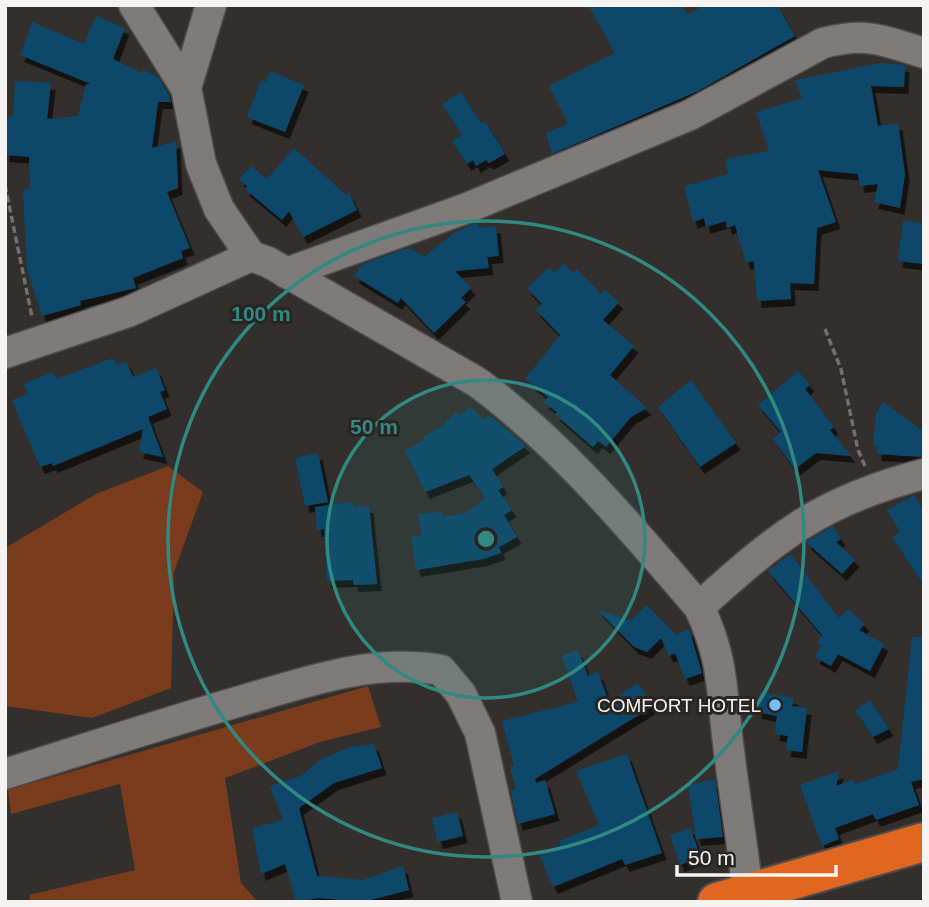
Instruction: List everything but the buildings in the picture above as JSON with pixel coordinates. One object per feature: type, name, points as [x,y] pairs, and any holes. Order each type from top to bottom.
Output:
[{"type":"highway","points":[[732,897],[924,842]]},
{"type":"street","points":[[134,5],[186,88],[201,164],[219,209],[251,256],[286,273],[477,382],[509,405],[548,441],[699,607],[714,637],[721,665],[727,742],[732,897]]},
{"type":"street","points":[[186,88],[211,5]]},
{"type":"street","points":[[286,273],[467,208],[690,115],[823,43],[861,36],[924,53]]},
{"type":"street","points":[[5,353],[128,312],[251,256]]},
{"type":"street","points":[[699,607],[794,527],[824,508],[875,486],[924,474]]},
{"type":"street","points":[[5,774],[328,676],[377,666],[411,664],[441,670],[461,694],[481,733],[517,902]]},
{"type":"path","points":[[5,185],[39,343]]},
{"type":"path","points":[[825,329],[841,369],[858,450],[875,486]]},
{"type":"shaded area","points":[[168,466],[203,492],[174,572],[171,688],[92,718],[5,706],[5,548],[96,494]]},
{"type":"shaded area","points":[[368,686],[381,727],[320,742],[225,778],[241,883],[258,902],[31,902],[29,895],[135,870],[120,784],[11,814],[8,790]]},
{"type":"place","name":"COMFORT HOTEL","points":[[775,705]]}]
